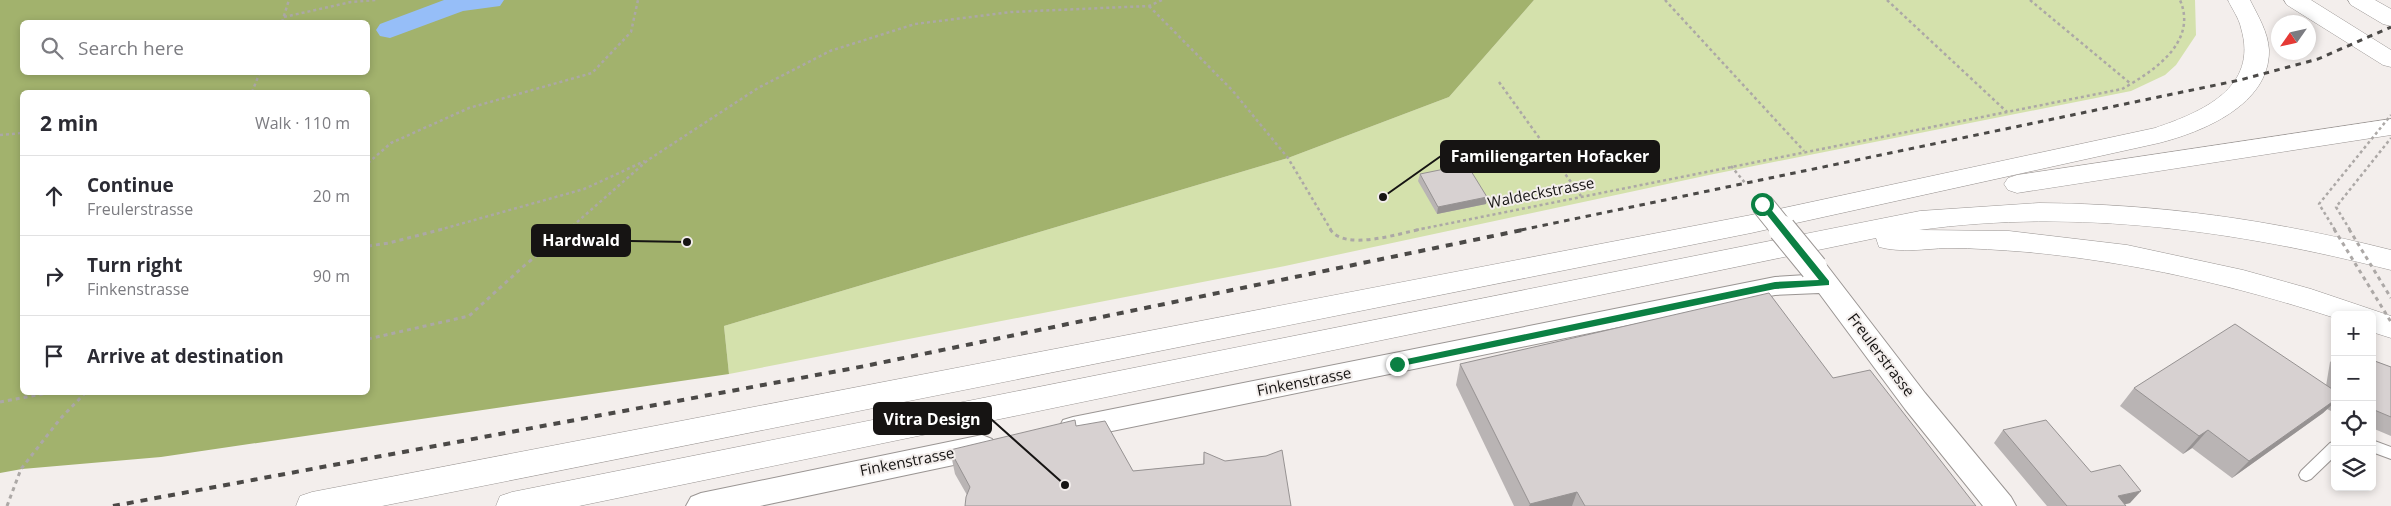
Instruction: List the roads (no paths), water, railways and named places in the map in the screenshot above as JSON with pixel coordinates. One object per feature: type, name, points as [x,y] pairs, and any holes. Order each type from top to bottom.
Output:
[{"type":"highway","points":[[312,506],[1757,214],[2108,148],[2176,130],[2200,120],[2233,100],[2246,84],[2256,65],[2258,49],[2255,32],[2239,0]]},
{"type":"highway","points":[[2295,0],[2391,60]]},
{"type":"highway","points":[[2359,0],[2391,19]]},
{"type":"highway","points":[[1757,214],[2391,127]]},
{"type":"highway","points":[[512,506],[1771,251],[1882,226],[1949,216],[1996,212],[2084,211],[2218,224],[2322,243],[2391,260]]},
{"type":"highway","points":[[1771,251],[1917,238],[2003,241],[2082,247],[2206,269],[2275,288],[2346,311]]},
{"type":"highway","points":[[2376,321],[2391,327]]},
{"type":"street","name":"Freulerstrasse","points":[[1757,214],[1820,275],[1915,401],[2001,506]]},
{"type":"street","name":"Finkenstrasse","points":[[1046,434],[1775,286],[1820,275]]},
{"type":"street","name":"Finkenstrasse","points":[[701,506],[782,497],[1007,442]]},
{"type":"lane","points":[[2376,447],[2391,453]]},
{"type":"lane","points":[[2306,475],[2331,451]]},
{"type":"waterway","points":[[458,4],[491,0]]},
{"type":"waterway","points":[[390,30],[458,4]]},
{"type":"railway","points":[[1521,230],[2240,80],[2318,59],[2391,27]]},
{"type":"railway","points":[[113,506],[865,366],[1527,229]]},
{"type":"place","name":"Familiengarten Hofacker","points":[[1383,197]]},
{"type":"place","name":"Hardwald","points":[[687,242]]},
{"type":"place","name":"Vitra Design","points":[[1065,485]]}]
